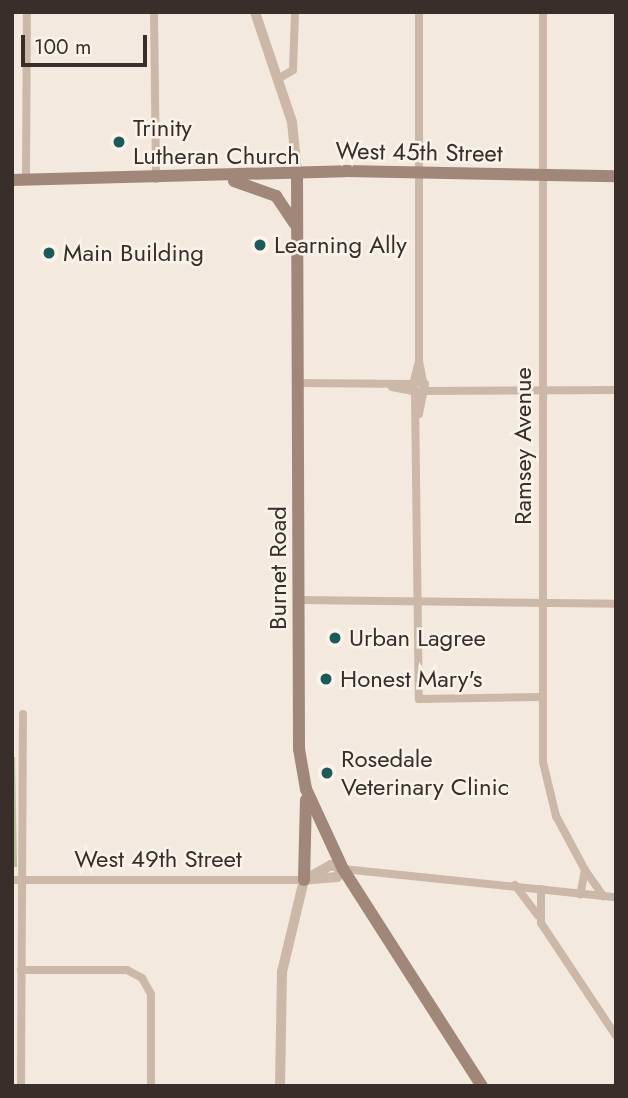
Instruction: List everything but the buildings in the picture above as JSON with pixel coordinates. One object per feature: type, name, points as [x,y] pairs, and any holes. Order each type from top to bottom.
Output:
[{"type":"main road","name":"West 45th Street","points":[[12,180],[223,179],[297,172],[616,176]]},
{"type":"main road","name":"Burnet Road","points":[[297,172],[299,749],[306,789],[343,869],[482,1086]]},
{"type":"main road","points":[[223,179],[270,191],[296,226]]},
{"type":"main road","points":[[304,880],[306,789]]},
{"type":"street","points":[[26,180],[27,12]]},
{"type":"street","points":[[154,12],[156,179]]},
{"type":"street","name":"Burnet Road","points":[[255,12],[278,79],[297,172]]},
{"type":"street","points":[[278,79],[293,70],[295,12]]},
{"type":"street","points":[[419,12],[419,699],[542,697]]},
{"type":"street","name":"Ramsey Avenue","points":[[543,12],[542,697],[547,786],[585,870],[603,896]]},
{"type":"street","points":[[297,383],[616,390]]},
{"type":"street","points":[[299,600],[616,604]]},
{"type":"street","points":[[21,1086],[16,880],[23,714]]},
{"type":"street","name":"West 49th Street","points":[[16,880],[304,880],[337,877],[343,869],[616,897]]},
{"type":"street","points":[[580,895],[585,870]]},
{"type":"street","points":[[281,1086],[282,972],[304,880]]},
{"type":"street","points":[[515,885],[538,915],[616,1036]]},
{"type":"street","points":[[538,915],[541,889]]},
{"type":"street","points":[[20,970],[127,970],[142,978],[151,994],[152,1086]]},
{"type":"green space","points":[[12,757],[15,757],[17,867],[12,867]]},
{"type":"place","name":"Trinity Lutheran Church","points":[[119,142]]},
{"type":"place","name":"Learning Ally","points":[[260,245]]},
{"type":"place","name":"Main Building","points":[[49,253]]},
{"type":"place","name":"Urban Lagree","points":[[335,638]]},
{"type":"place","name":"Honest Mary's","points":[[326,679]]},
{"type":"place","name":"Rosedale Veterinary Clinic","points":[[327,773]]}]
